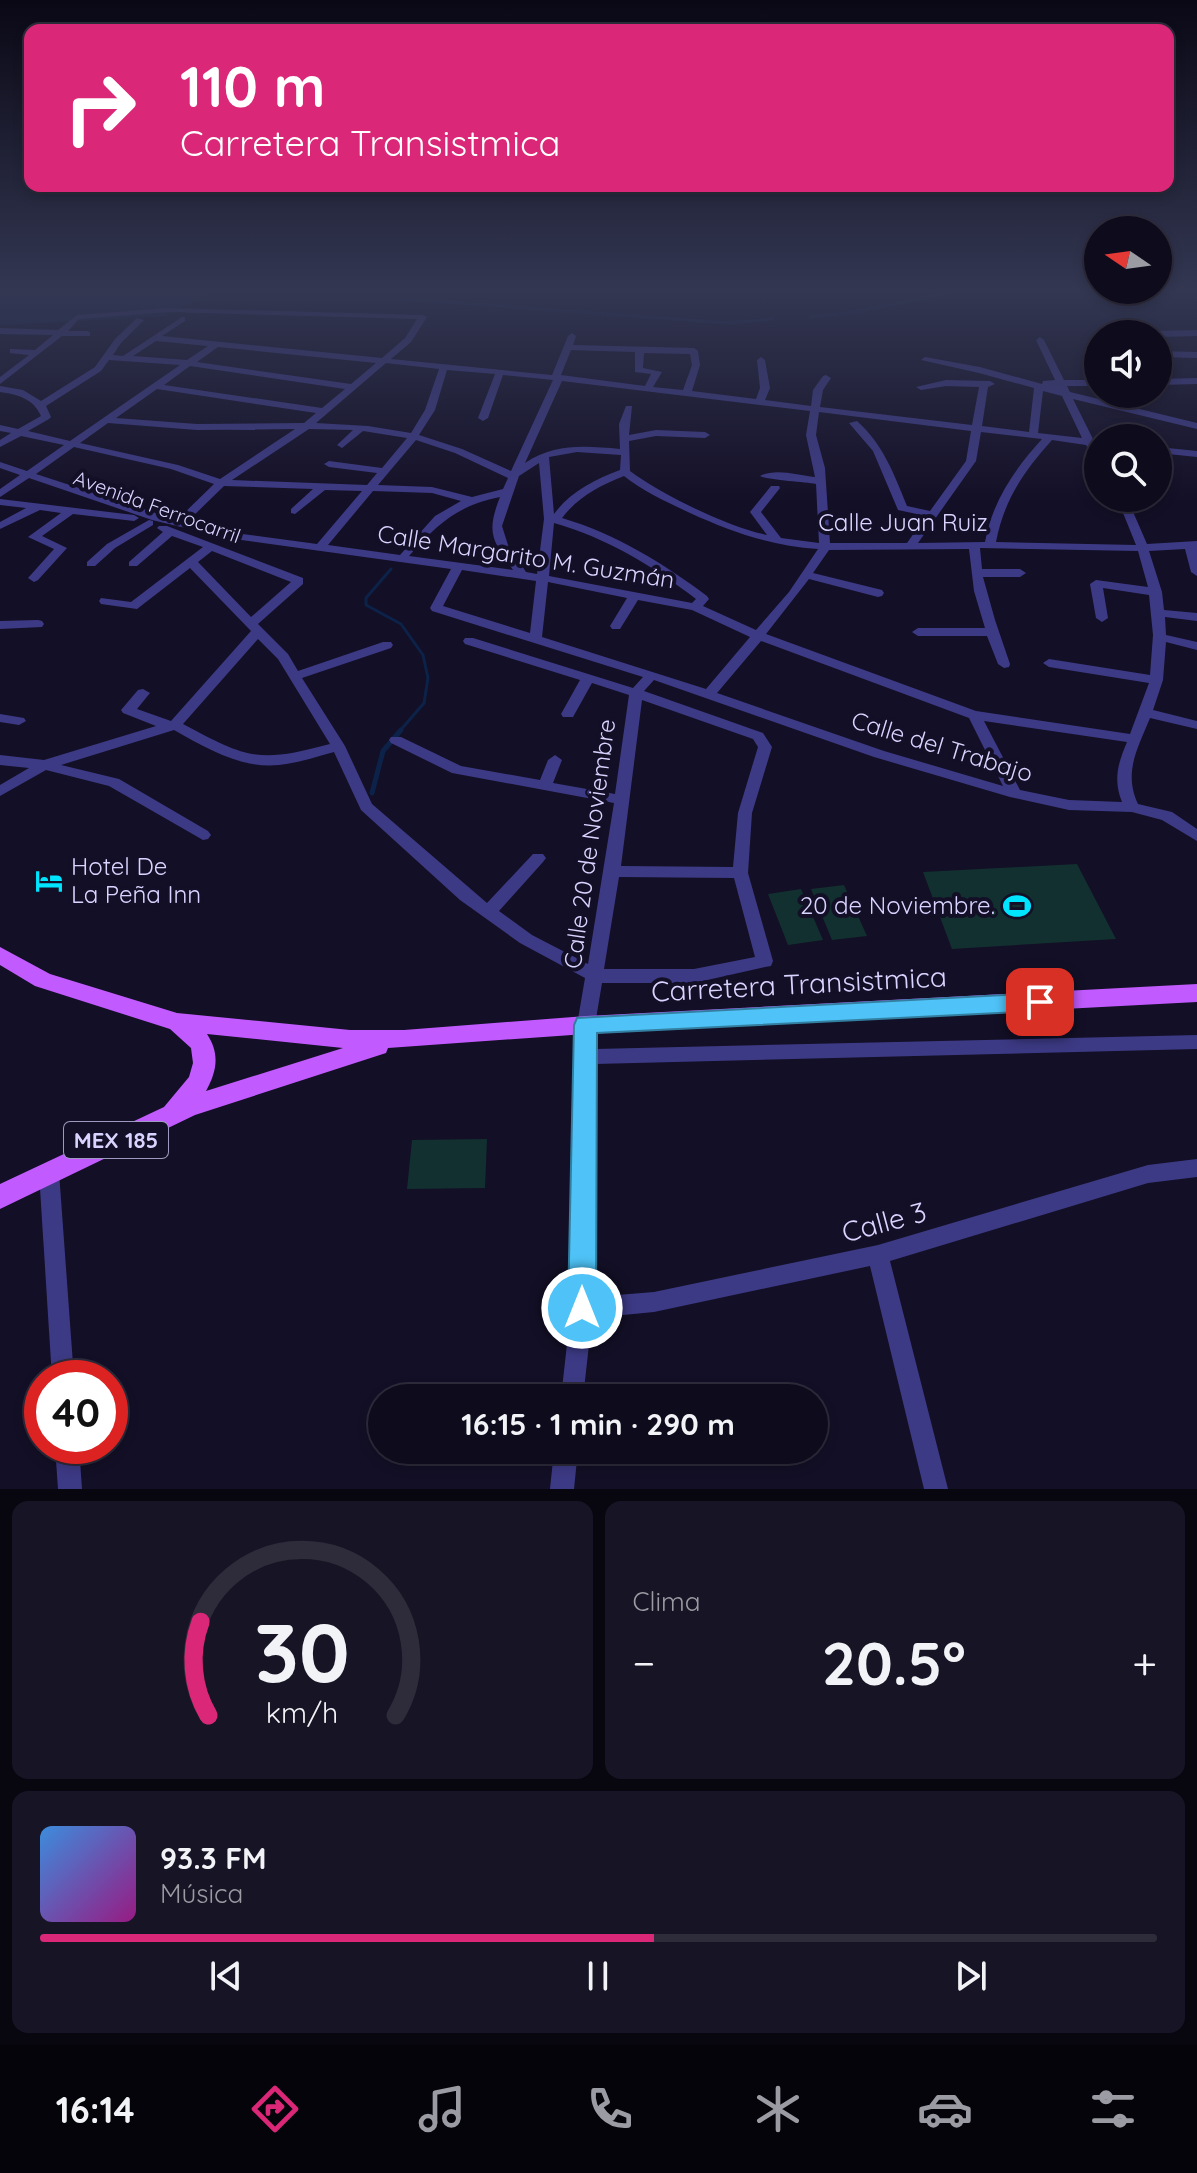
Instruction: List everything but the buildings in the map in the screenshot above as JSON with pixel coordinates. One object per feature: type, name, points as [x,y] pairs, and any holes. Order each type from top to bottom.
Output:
[{"type":"main road","name":"Carretera Transistmica","points":[[0,955],[43,980],[177,1022],[287,1035],[404,1039],[586,1025],[1197,993]]},
{"type":"main road","points":[[165,1118],[187,1100],[202,1078],[204,1056],[201,1042],[177,1022]]},
{"type":"main road","name":"Carretera Transistmica","points":[[0,1197],[188,1107],[337,1057],[404,1039]]},
{"type":"street","points":[[0,381],[24,362]]},
{"type":"street","points":[[41,405],[98,369],[103,362]]},
{"type":"street","points":[[184,362],[353,387]]},
{"type":"street","points":[[133,564],[221,483],[308,425],[381,362]]},
{"type":"street","points":[[409,362],[760,402],[814,415],[832,410],[855,418],[1084,442]]},
{"type":"street","points":[[522,575],[506,551],[496,525],[506,492],[563,362]]},
{"type":"street","points":[[639,362],[638,370],[657,372],[648,388]]},
{"type":"street","points":[[687,393],[696,362]]},
{"type":"street","points":[[760,402],[765,388],[761,362]]},
{"type":"street","points":[[939,362],[980,370],[1197,426]]},
{"type":"street","points":[[1050,362],[1084,426]]},
{"type":"street","points":[[0,494],[188,363]]},
{"type":"street","points":[[320,548],[413,437],[430,410],[444,366]]},
{"type":"street","points":[[483,418],[500,372]]},
{"type":"street","points":[[709,694],[806,575],[825,547],[820,468],[811,435],[818,390],[826,378]]},
{"type":"street","points":[[1172,382],[1197,381]]},
{"type":"street","points":[[921,387],[946,383],[1084,383]]},
{"type":"street","points":[[912,544],[971,461],[984,384]]},
{"type":"street","points":[[1033,436],[1034,384]]},
{"type":"street","points":[[155,386],[322,411]]},
{"type":"street","points":[[0,389],[20,392],[41,405],[46,417],[0,444]]},
{"type":"street","points":[[552,520],[567,501],[585,487],[625,472],[624,424],[629,408]]},
{"type":"street","points":[[855,418],[877,446],[902,508],[931,514]]},
{"type":"street","points":[[105,420],[198,427],[308,425],[360,429],[413,437],[463,452],[516,475]]},
{"type":"street","points":[[0,428],[174,467],[221,483],[432,490],[468,499]]},
{"type":"street","points":[[342,445],[360,429]]},
{"type":"street","points":[[624,439],[656,433],[705,435]]},
{"type":"street","points":[[990,545],[993,523],[1007,487],[1049,438]]},
{"type":"street","points":[[516,475],[544,455],[577,449],[626,452]]},
{"type":"street","points":[[1172,451],[1197,454]]},
{"type":"street","points":[[536,637],[552,520],[544,455]]},
{"type":"street","points":[[329,464],[383,471]]},
{"type":"street","points":[[0,465],[24,477],[175,528]]},
{"type":"street","name":"Calle Juan Ruiz","points":[[625,472],[645,489],[752,535],[777,541],[825,547],[912,544],[1146,550],[1194,544]]},
{"type":"street","name":"Avenida Ferrocarril","points":[[0,473],[24,477],[134,518],[175,528],[299,581],[255,627]]},
{"type":"street","points":[[765,476],[820,481]]},
{"type":"street","points":[[295,511],[322,487]]},
{"type":"street","points":[[775,488],[755,512],[777,541]]},
{"type":"street","points":[[410,558],[438,516],[468,499],[506,492]]},
{"type":"street","points":[[0,502],[134,518]]},
{"type":"street","points":[[0,526],[37,507]]},
{"type":"street","points":[[34,578],[61,548],[34,537],[70,511]]},
{"type":"street","points":[[1128,512],[1146,550],[1156,592],[1159,637],[1156,680],[1148,713],[1135,739],[1123,783],[1132,807]]},
{"type":"street","points":[[552,520],[578,526],[636,554],[703,599],[695,607]]},
{"type":"street","points":[[91,564],[111,546],[149,523]]},
{"type":"street","name":"Calle Margarito M. Guzmán","points":[[175,528],[543,578],[695,607],[757,635],[974,715],[1135,739]]},
{"type":"street","points":[[1194,544],[1197,572]]},
{"type":"street","points":[[974,545],[977,573],[992,632],[1004,664]]},
{"type":"street","points":[[105,601],[133,606],[212,546]]},
{"type":"street","points":[[191,562],[283,657],[338,746],[364,801],[410,849],[526,939],[596,976],[694,976],[765,961],[740,873],[745,813],[765,747],[758,736],[636,693],[469,641]]},
{"type":"street","name":"Calle del Trabajo","points":[[458,567],[436,608],[709,694],[879,754],[1015,794],[1069,805],[1132,807],[1167,816],[1197,836]]},
{"type":"street","points":[[977,573],[1020,573]]},
{"type":"street","points":[[806,575],[878,593]]},
{"type":"street","points":[[1102,618],[1096,584],[1156,592]]},
{"type":"street","points":[[616,626],[635,594]]},
{"type":"street","points":[[1158,613],[1197,617]]},
{"type":"street","points":[[0,625],[38,624]]},
{"type":"street","points":[[0,791],[44,765],[175,725],[255,627]]},
{"type":"street","points":[[918,632],[992,632]]},
{"type":"street","points":[[1159,637],[1197,646]]},
{"type":"street","points":[[295,676],[387,645]]},
{"type":"street","points":[[1049,663],[1156,680]]},
{"type":"street","name":"Calle 20 de Noviembre","points":[[574,1384],[582,1308],[586,1025],[612,871],[636,693],[651,675]]},
{"type":"street","points":[[568,714],[588,678]]},
{"type":"street","points":[[143,693],[128,710],[166,725],[175,725],[221,749],[259,761],[290,758],[338,746]]},
{"type":"street","points":[[1148,713],[1197,725]]},
{"type":"street","points":[[974,715],[1015,794]]},
{"type":"street","points":[[0,718],[19,721]]},
{"type":"street","points":[[396,740],[457,770],[622,800]]},
{"type":"street","points":[[0,760],[44,765],[114,782],[203,835]]},
{"type":"street","points":[[545,786],[555,760]]},
{"type":"street","points":[[488,912],[538,858]]},
{"type":"street","points":[[612,871],[740,873]]},
{"type":"street","points":[[585,1057],[1197,1042]]},
{"type":"street","name":"Calle 3","points":[[582,1308],[654,1302],[878,1255],[1148,1174],[1197,1168]]},
{"type":"street","points":[[49,1172],[62,1360]]},
{"type":"street","points":[[878,1255],[936,1489]]},
{"type":"street","points":[[68,1464],[70,1489]]},
{"type":"street","points":[[562,1489],[565,1464]]},
{"type":"green space","name":"20 de Noviembre.","points":[[1077,864],[1116,939],[952,949],[923,872]]},
{"type":"green space","points":[[844,885],[867,936],[832,940],[811,889]]},
{"type":"green space","points":[[801,889],[823,940],[788,945],[768,894]]},
{"type":"green space","points":[[487,1139],[485,1188],[407,1189],[412,1140]]},
{"type":"waterway","points":[[391,569],[366,598],[366,605],[401,624],[423,655],[428,678],[424,703],[399,732]]},
{"type":"waterway","points":[[372,793],[383,751],[401,730]]},
{"type":"place","name":"Hotel De La Peña Inn","points":[[49,881]]},
{"type":"place","name":"20 de Noviembre.","points":[[1017,906]]},
{"type":"route","points":[[582,1308],[586,1025],[1040,1002]]}]
